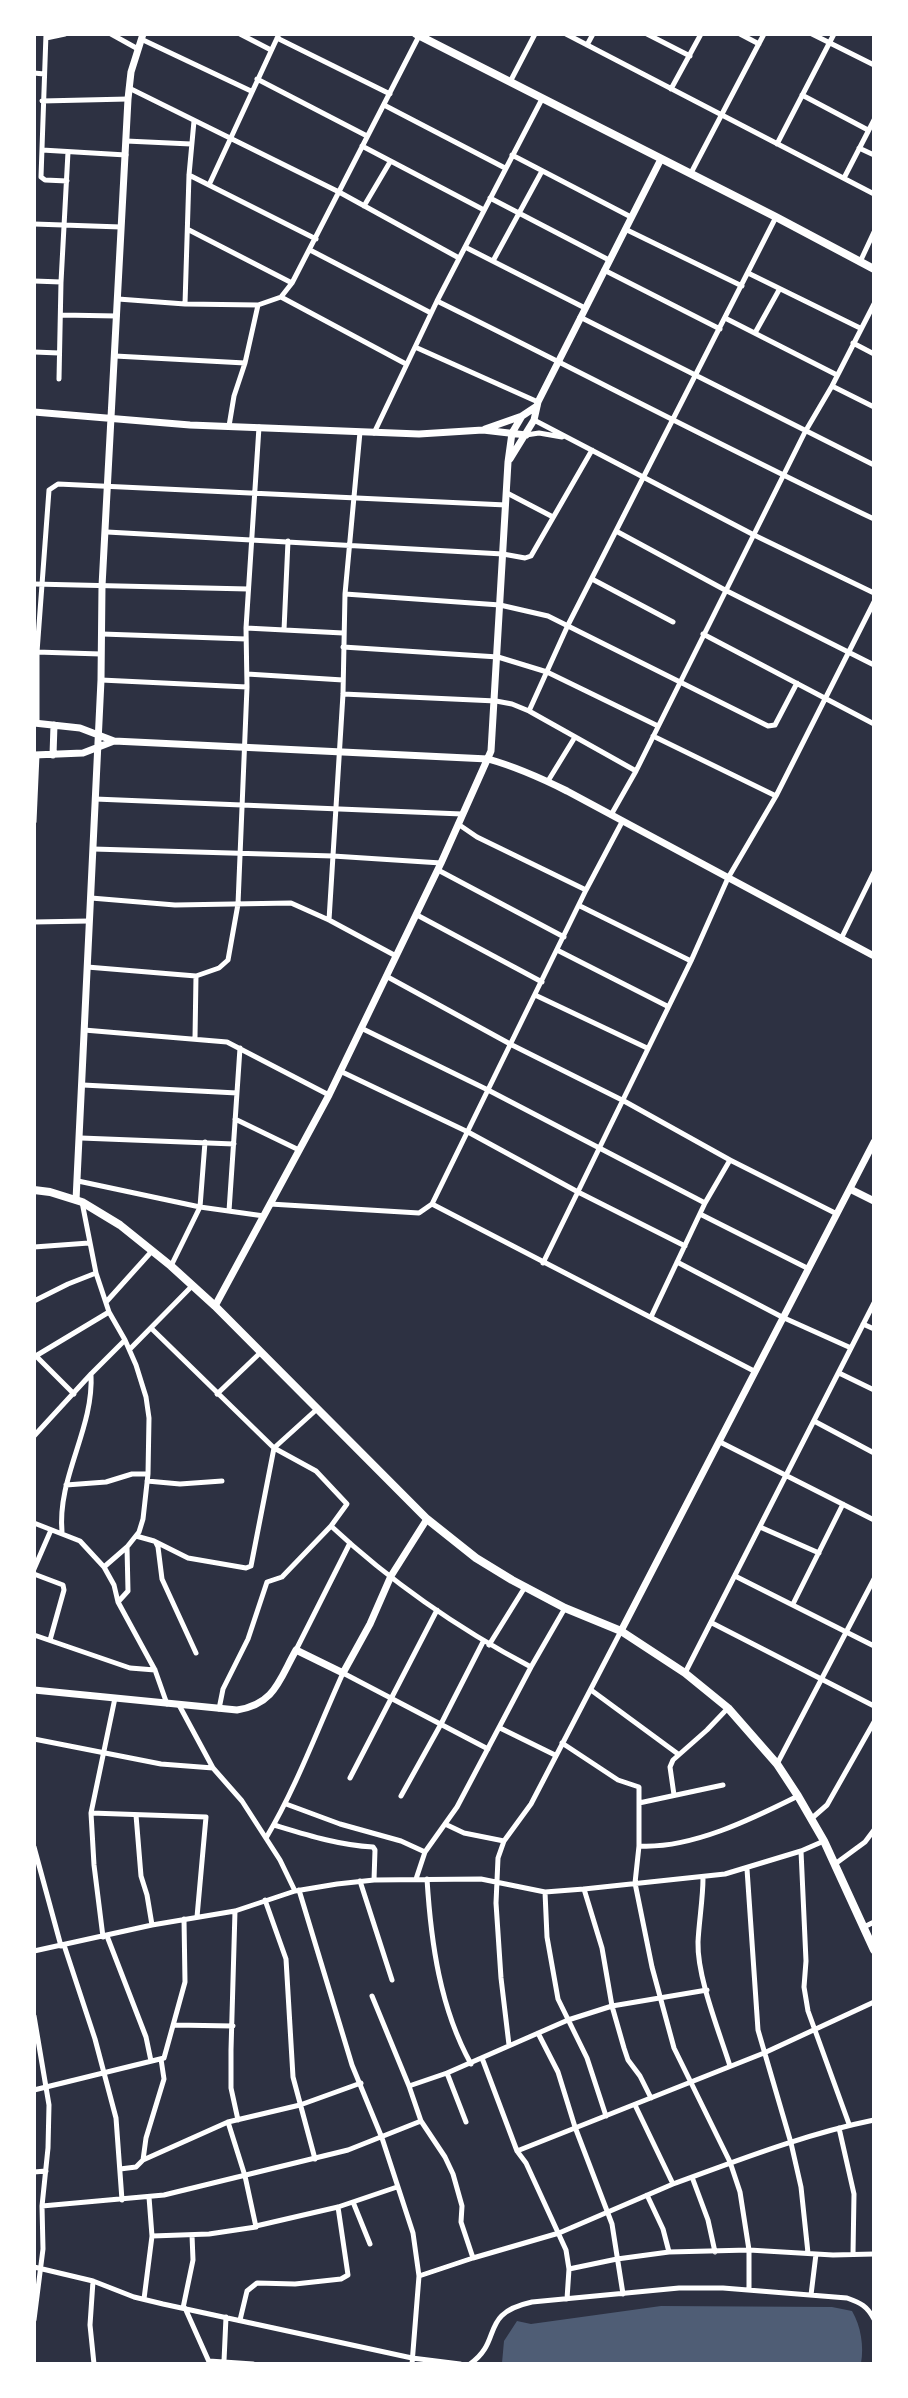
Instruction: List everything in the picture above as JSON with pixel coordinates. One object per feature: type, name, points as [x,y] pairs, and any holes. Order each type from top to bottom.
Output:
[{"type":"main road","points":[[418,35],[776,217],[873,269]]},
{"type":"main road","points":[[34,1190],[79,1201],[120,1225],[171,1266],[215,1306],[427,1520],[476,1558],[565,1608],[621,1631],[685,1674],[728,1708],[777,1764],[798,1796],[824,1841],[873,1950]]},
{"type":"street","points":[[65,34],[46,36],[41,177],[67,181]]},
{"type":"street","points":[[111,34],[138,49]]},
{"type":"street","points":[[240,34],[271,50]]},
{"type":"street","points":[[510,82],[535,34]]},
{"type":"street","points":[[566,34],[873,194]]},
{"type":"street","points":[[587,45],[593,34]]},
{"type":"street","points":[[647,34],[690,56]]},
{"type":"street","points":[[671,89],[701,34]]},
{"type":"street","points":[[740,34],[759,44]]},
{"type":"street","points":[[691,174],[764,34]]},
{"type":"street","points":[[812,34],[873,65]]},
{"type":"street","points":[[777,144],[834,34]]},
{"type":"street","points":[[118,299],[185,304],[258,305],[281,297],[292,283],[316,239],[418,35]]},
{"type":"street","points":[[209,185],[278,36],[390,94]]},
{"type":"street","points":[[104,1567],[127,1547],[142,1527],[148,1474],[147,1407],[142,1382],[130,1349],[109,1312],[96,1273],[79,1201],[78,1181],[102,634],[102,586],[107,532],[129,88],[142,37],[251,91]]},
{"type":"street","points":[[34,74],[44,74]]},
{"type":"street","points":[[257,79],[367,136]]},
{"type":"street","points":[[129,88],[339,192],[459,258]]},
{"type":"street","points":[[802,95],[868,130]]},
{"type":"street","points":[[42,101],[128,99]]},
{"type":"street","points":[[374,433],[437,301],[542,99]]},
{"type":"street","points":[[384,105],[505,168]]},
{"type":"street","points":[[844,178],[873,120]]},
{"type":"street","points":[[185,304],[189,176],[194,121]]},
{"type":"street","points":[[34,125],[42,126]]},
{"type":"street","points":[[126,141],[191,144]]},
{"type":"street","points":[[362,146],[484,210]]},
{"type":"street","points":[[859,148],[873,155]]},
{"type":"street","points":[[42,150],[126,155]]},
{"type":"street","points":[[59,379],[61,282],[69,152]]},
{"type":"street","points":[[512,155],[632,217]]},
{"type":"street","points":[[508,462],[534,420],[537,404],[661,159]]},
{"type":"street","points":[[364,206],[390,162]]},
{"type":"street","points":[[493,261],[542,171]]},
{"type":"street","points":[[189,176],[316,239]]},
{"type":"street","points":[[490,198],[609,260]]},
{"type":"street","points":[[529,711],[568,624],[776,217]]},
{"type":"street","points":[[34,224],[121,227]]},
{"type":"street","points":[[625,229],[742,286]]},
{"type":"street","points":[[189,230],[292,283]]},
{"type":"street","points":[[860,261],[873,232]]},
{"type":"street","points":[[465,247],[585,308]]},
{"type":"street","points":[[310,250],[431,313]]},
{"type":"street","points":[[604,270],[720,329]]},
{"type":"street","points":[[748,273],[860,328]]},
{"type":"street","points":[[34,281],[61,282]]},
{"type":"street","points":[[756,333],[779,290]]},
{"type":"street","points":[[281,297],[406,364]]},
{"type":"street","points":[[437,301],[873,519]]},
{"type":"street","points":[[610,815],[636,771],[725,590],[873,304]]},
{"type":"street","points":[[229,426],[234,396],[245,363],[258,305]]},
{"type":"street","points":[[61,315],[117,316]]},
{"type":"street","points":[[580,317],[873,465]]},
{"type":"street","points":[[725,318],[837,375]]},
{"type":"street","points":[[853,344],[873,354]]},
{"type":"street","points":[[415,347],[537,404]]},
{"type":"street","points":[[34,352],[59,353]]},
{"type":"street","points":[[115,356],[245,363]]},
{"type":"street","points":[[832,386],[873,407]]},
{"type":"street","points":[[483,430],[522,416],[537,404]]},
{"type":"street","points":[[34,412],[174,424],[374,433],[434,434],[483,430],[567,437]]},
{"type":"street","points":[[522,416],[534,420],[754,535],[873,593]]},
{"type":"street","points":[[215,1306],[329,1095],[440,867],[488,759],[492,746],[496,701],[508,462],[512,433],[522,416]]},
{"type":"street","points":[[87,967],[196,976],[219,968],[228,960],[238,904],[247,687],[246,628],[259,427]]},
{"type":"street","points":[[329,920],[343,694],[345,594],[360,432]]},
{"type":"street","points":[[107,532],[503,554],[525,558],[531,555],[592,450]]},
{"type":"street","points":[[506,505],[58,484],[49,490],[36,652],[36,723],[80,728],[114,741],[488,759],[529,771],[873,956]]},
{"type":"street","points":[[507,493],[553,517]]},
{"type":"street","points":[[616,531],[725,590],[873,665]]},
{"type":"street","points":[[284,630],[288,541]]},
{"type":"street","points":[[592,579],[672,622]]},
{"type":"street","points":[[34,584],[248,589]]},
{"type":"street","points":[[345,594],[500,605],[533,611],[568,624],[770,727],[775,725],[797,683]]},
{"type":"street","points":[[543,1263],[624,1101],[728,878],[776,796],[873,602]]},
{"type":"street","points":[[246,628],[343,633]]},
{"type":"street","points":[[102,634],[246,639]]},
{"type":"street","points":[[703,634],[873,724]]},
{"type":"street","points":[[343,647],[498,657],[547,672],[658,726]]},
{"type":"street","points":[[36,652],[101,654]]},
{"type":"street","points":[[247,674],[343,680]]},
{"type":"street","points":[[100,680],[247,687]]},
{"type":"street","points":[[343,694],[496,701],[512,704],[529,711],[636,771]]},
{"type":"street","points":[[53,755],[54,725]]},
{"type":"street","points":[[653,736],[776,796]]},
{"type":"street","points":[[548,781],[575,737]]},
{"type":"street","points":[[34,822],[36,755],[82,753],[114,741]]},
{"type":"street","points":[[95,799],[462,814]]},
{"type":"street","points":[[270,1204],[419,1213],[432,1204],[512,1045],[586,890],[622,822]]},
{"type":"street","points":[[458,824],[477,837],[586,890]]},
{"type":"street","points":[[93,849],[333,856],[440,867],[564,937]]},
{"type":"street","points":[[841,939],[873,872]]},
{"type":"street","points":[[91,898],[175,905],[291,903],[329,920],[396,956]]},
{"type":"street","points":[[580,906],[691,961]]},
{"type":"street","points":[[417,915],[542,982]]},
{"type":"street","points":[[34,922],[89,921]]},
{"type":"street","points":[[557,950],[667,1006]]},
{"type":"street","points":[[195,1038],[196,976]]},
{"type":"street","points":[[386,976],[512,1045],[624,1101],[730,1161],[837,1214]]},
{"type":"street","points":[[535,995],[647,1048]]},
{"type":"street","points":[[361,1028],[488,1090],[705,1203]]},
{"type":"street","points":[[84,1030],[227,1042],[329,1095]]},
{"type":"street","points":[[229,1211],[240,1048]]},
{"type":"street","points":[[340,1071],[468,1132],[578,1192],[685,1246]]},
{"type":"street","points":[[82,1085],[237,1093]]},
{"type":"street","points":[[235,1119],[299,1150]]},
{"type":"street","points":[[81,1138],[234,1144]]},
{"type":"street","points":[[171,1266],[200,1207],[205,1142]]},
{"type":"street","points":[[509,2045],[496,1903],[498,1858],[504,1841],[531,1804],[873,1142]]},
{"type":"street","points":[[651,1317],[705,1203],[730,1161]]},
{"type":"street","points":[[78,1181],[200,1207],[264,1216]]},
{"type":"street","points":[[850,1189],[873,1201]]},
{"type":"street","points":[[432,1204],[754,1371]]},
{"type":"street","points":[[700,1214],[807,1268]]},
{"type":"street","points":[[34,1247],[89,1243]]},
{"type":"street","points":[[106,1301],[152,1251]]},
{"type":"street","points":[[677,1262],[782,1317],[850,1348]]},
{"type":"street","points":[[34,1301],[96,1273]]},
{"type":"street","points":[[130,1349],[193,1285]]},
{"type":"street","points":[[685,1674],[873,1304]]},
{"type":"street","points":[[74,1394],[35,1356],[109,1312]]},
{"type":"street","points":[[863,1324],[873,1329]]},
{"type":"street","points":[[151,1328],[274,1448],[310,1467],[346,1501],[346,1508],[331,1526],[280,1579],[269,1581],[266,1584],[248,1640],[223,1689],[219,1709]]},
{"type":"street","points":[[34,1436],[125,1340]]},
{"type":"street","points":[[217,1394],[260,1353]]},
{"type":"street","points":[[839,1373],[873,1390]]},
{"type":"street","points":[[62,1532],[61,1513],[66,1485],[86,1421],[91,1395],[91,1374]]},
{"type":"street","points":[[136,1536],[154,1541],[188,1558],[246,1568],[251,1566],[274,1448],[316,1410]]},
{"type":"street","points":[[814,1421],[873,1452]]},
{"type":"street","points":[[720,1442],[873,1520]]},
{"type":"street","points":[[66,1485],[106,1482],[132,1474],[148,1474]]},
{"type":"street","points":[[147,1481],[180,1484],[222,1481]]},
{"type":"street","points":[[794,1604],[843,1504]]},
{"type":"street","points":[[266,1838],[286,1804],[343,1673],[370,1624],[391,1576],[427,1520]]},
{"type":"street","points":[[34,1523],[62,1532],[80,1541],[104,1567],[114,1585],[118,1602],[155,1670],[167,1704]]},
{"type":"street","points":[[331,1526],[391,1576],[437,1610],[486,1643],[531,1667]]},
{"type":"street","points":[[760,1527],[819,1552]]},
{"type":"street","points":[[34,1569],[51,1530]]},
{"type":"street","points":[[154,1541],[158,1547],[162,1579],[196,1653]]},
{"type":"street","points":[[34,1690],[237,1710],[251,1708],[264,1702],[296,1650],[350,1543]]},
{"type":"street","points":[[118,1602],[128,1591],[127,1547]]},
{"type":"street","points":[[34,1574],[63,1585],[64,1590],[50,1640]]},
{"type":"street","points":[[735,1576],[873,1646]]},
{"type":"street","points":[[777,1764],[873,1582]]},
{"type":"street","points":[[401,1796],[486,1643],[525,1587]]},
{"type":"street","points":[[416,1879],[426,1852],[457,1808],[531,1667],[565,1608]]},
{"type":"street","points":[[350,1778],[437,1610]]},
{"type":"street","points":[[712,1623],[873,1706]]},
{"type":"street","points":[[34,1644],[36,1636],[130,1668],[155,1670]]},
{"type":"street","points":[[296,1650],[488,1749]]},
{"type":"street","points":[[591,1690],[678,1755]]},
{"type":"street","points":[[115,1698],[91,1813],[94,1865],[105,1936],[146,2037],[151,2061]]},
{"type":"street","points":[[179,1705],[213,1768],[242,1801],[297,1891],[352,2065],[382,2138],[413,2233],[419,2276],[412,2361]]},
{"type":"street","points":[[674,1795],[670,1767],[678,1755],[728,1708]]},
{"type":"street","points":[[811,1819],[827,1805],[873,1722]]},
{"type":"street","points":[[500,1728],[555,1755]]},
{"type":"street","points":[[34,1739],[161,1764],[213,1768]]},
{"type":"street","points":[[562,1743],[618,1780],[638,1786],[639,1846],[635,1883],[660,1997],[674,2048],[730,2162],[744,2205],[749,2250],[749,2289]]},
{"type":"street","points":[[639,1803],[723,1785]]},
{"type":"street","points":[[639,1846],[649,1847],[695,1839],[764,1813],[798,1796]]},
{"type":"street","points":[[286,1804],[339,1824],[401,1841],[426,1852]]},
{"type":"street","points":[[91,1813],[206,1817],[197,1917]]},
{"type":"street","points":[[136,1815],[141,1876],[152,1925]]},
{"type":"street","points":[[445,1824],[464,1833],[504,1841]]},
{"type":"street","points":[[274,1825],[314,1838],[350,1846],[373,1847],[375,1850],[374,1880]]},
{"type":"street","points":[[835,1864],[865,1842],[873,1830]]},
{"type":"street","points":[[34,1950],[152,1925],[235,1911],[297,1891],[360,1881],[427,1879],[498,1881],[545,1892],[584,1889],[703,1878],[747,1869],[824,1841]]},
{"type":"street","points":[[34,1847],[62,1945],[95,2039],[116,2118],[122,2200]]},
{"type":"street","points":[[801,1851],[806,1966],[804,1995],[849,2124]]},
{"type":"street","points":[[747,1869],[757,2020],[801,2187],[808,2253]]},
{"type":"street","points":[[703,1878],[698,1943],[704,1984],[730,2066]]},
{"type":"street","points":[[427,1879],[432,1939],[443,1998],[457,2038],[471,2064]]},
{"type":"street","points":[[360,1881],[392,1980]]},
{"type":"street","points":[[584,1889],[602,1948],[612,2006],[628,2060],[651,2098]]},
{"type":"street","points":[[545,1892],[548,1946],[558,1999],[587,2058],[606,2116]]},
{"type":"street","points":[[266,1900],[286,1961],[290,2045],[296,2092],[315,2159]]},
{"type":"street","points":[[235,1911],[231,2088],[238,2120]]},
{"type":"street","points":[[34,2090],[104,2074],[166,2056],[185,1982],[184,1919]]},
{"type":"street","points":[[864,1927],[873,1922]]},
{"type":"street","points":[[409,2086],[471,2064],[568,2020],[612,2006],[707,1990]]},
{"type":"street","points":[[372,1996],[421,2121],[445,2157],[453,2174],[462,2206],[461,2222],[473,2258]]},
{"type":"street","points":[[517,2151],[764,2053],[873,2002]]},
{"type":"street","points":[[34,2016],[49,2105],[42,2206],[42,2268],[34,2320]]},
{"type":"street","points":[[174,2025],[233,2026]]},
{"type":"street","points":[[538,2033],[558,2072],[575,2127],[608,2213],[613,2230],[623,2294]]},
{"type":"street","points":[[482,2058],[517,2151],[526,2163],[566,2250],[569,2269],[567,2300]]},
{"type":"street","points":[[120,2169],[136,2168],[142,2160],[146,2138],[164,2079],[161,2059]]},
{"type":"street","points":[[447,2073],[466,2122]]},
{"type":"street","points":[[142,2160],[228,2122],[300,2105],[361,2084]]},
{"type":"street","points":[[635,2105],[674,2184]]},
{"type":"street","points":[[419,2276],[559,2233],[730,2162],[849,2124],[873,2120]]},
{"type":"street","points":[[42,2206],[149,2197],[245,2176],[315,2159],[382,2138],[421,2121]]},
{"type":"street","points":[[228,2122],[245,2176],[256,2226]]},
{"type":"street","points":[[839,2128],[854,2194],[853,2254]]},
{"type":"street","points":[[34,2172],[46,2171]]},
{"type":"street","points":[[692,2177],[708,2220],[715,2252]]},
{"type":"street","points":[[152,2236],[230,2232],[338,2207],[398,2187]]},
{"type":"street","points":[[648,2195],[663,2229],[669,2252]]},
{"type":"street","points":[[144,2299],[152,2236],[149,2197]]},
{"type":"street","points":[[353,2202],[370,2244]]},
{"type":"street","points":[[240,2320],[247,2291],[256,2283],[295,2284],[341,2279],[348,2275],[338,2207]]},
{"type":"street","points":[[192,2235],[193,2259],[184,2308],[209,2362],[253,2364]]},
{"type":"street","points":[[569,2269],[616,2259],[669,2252],[749,2250],[816,2254],[873,2254]]},
{"type":"street","points":[[812,2295],[816,2254]]},
{"type":"street","points":[[34,2266],[93,2281],[144,2299],[412,2361],[460,2364]]},
{"type":"street","points":[[93,2281],[90,2325],[94,2364]]},
{"type":"street","points":[[470,2364],[487,2346],[492,2328],[500,2316],[514,2306],[532,2302],[679,2288],[749,2289],[847,2298],[861,2303],[869,2310],[873,2319]]},
{"type":"street","points":[[224,2361],[226,2317]]},
{"type":"water","points":[[661,2306],[832,2307],[852,2311],[861,2337],[861,2363],[502,2363],[504,2341],[517,2321],[531,2324]]}]
